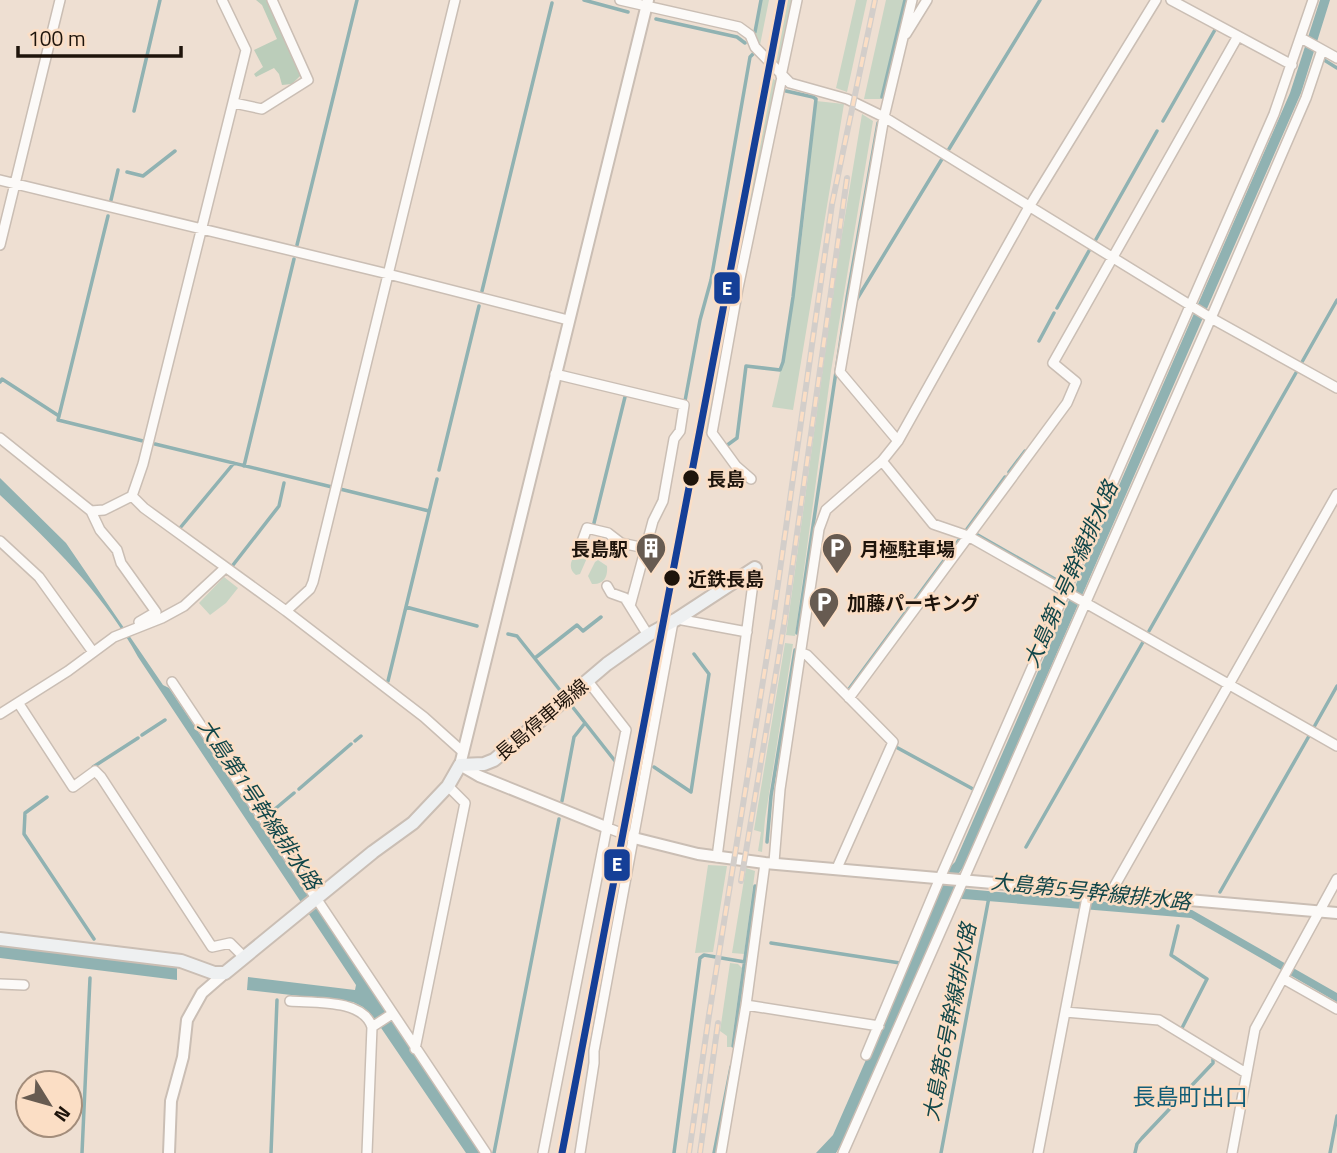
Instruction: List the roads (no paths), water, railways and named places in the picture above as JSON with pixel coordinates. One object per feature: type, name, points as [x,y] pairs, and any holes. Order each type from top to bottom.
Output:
[{"type":"main road","name":"長島停車場線","points":[[462,758],[484,764],[494,760],[587,680],[648,635],[755,568]]},
{"type":"main road","points":[[0,939],[181,961],[214,973],[225,972],[373,852],[413,823],[447,786],[462,758]]},
{"type":"street","points":[[0,245],[60,0]]},
{"type":"street","points":[[91,511],[104,510],[132,496],[143,464],[203,230],[246,50],[222,0]]},
{"type":"street","points":[[234,103],[262,109],[308,80],[272,0]]},
{"type":"street","points":[[286,611],[310,589],[313,582],[455,0]]},
{"type":"street","points":[[620,0],[647,3],[739,27],[750,35],[755,47],[790,83],[847,99],[884,117],[1209,317],[1337,388]]},
{"type":"street","points":[[751,479],[736,466],[712,433],[738,288],[797,0]]},
{"type":"street","points":[[898,441],[840,372],[884,117],[912,0]]},
{"type":"street","points":[[900,44],[927,0]]},
{"type":"street","points":[[721,1153],[802,653],[819,529],[826,510],[882,461],[898,441],[1029,207],[1156,0]]},
{"type":"street","points":[[1171,0],[1292,65]]},
{"type":"street","points":[[866,1055],[941,878],[1193,307],[1274,114],[1303,39],[1313,0]]},
{"type":"street","points":[[462,758],[647,3]]},
{"type":"street","points":[[849,698],[1067,403],[1076,382],[1053,363],[1238,36]]},
{"type":"street","points":[[1303,39],[1320,53],[1337,58]]},
{"type":"street","points":[[844,1153],[1306,98],[1320,53]]},
{"type":"street","points":[[0,180],[568,320]]},
{"type":"street","points":[[555,374],[684,405],[680,431],[674,439],[663,502],[653,521],[630,606]]},
{"type":"street","points":[[0,438],[91,511],[100,530],[117,550],[121,563],[156,612],[0,715]]},
{"type":"street","points":[[882,461],[933,524],[968,536],[1337,746]]},
{"type":"street","points":[[1110,894],[1337,494]]},
{"type":"street","points":[[132,496],[144,508],[195,542],[225,568],[286,611],[424,717],[479,776],[634,838],[717,857],[1088,895],[1110,894],[1337,914]]},
{"type":"street","points":[[579,547],[587,528],[608,533],[621,542],[645,548]]},
{"type":"street","points":[[1,543],[39,577],[93,652]]},
{"type":"street","points":[[125,631],[162,618],[184,606],[225,568]]},
{"type":"street","points":[[717,857],[755,568]]},
{"type":"street","points":[[607,586],[611,593],[625,598],[648,635]]},
{"type":"street","points":[[580,1153],[594,1051],[675,620],[747,632]]},
{"type":"street","points":[[802,653],[893,743],[837,868]]},
{"type":"street","points":[[543,1153],[626,730],[587,680]]},
{"type":"street","points":[[172,682],[391,1015],[486,1153]]},
{"type":"street","points":[[19,704],[73,787],[95,771],[100,777],[212,947],[230,943],[244,957]]},
{"type":"street","points":[[415,1049],[465,803],[447,786]]},
{"type":"street","points":[[1231,1153],[1255,1029],[1337,879]]},
{"type":"street","points":[[1038,1153],[1088,895]]},
{"type":"street","points":[[169,1153],[172,1101],[183,1057],[187,1020],[202,993],[225,972]]},
{"type":"street","points":[[1284,978],[1337,1009]]},
{"type":"street","points":[[0,984],[24,985]]},
{"type":"street","points":[[290,1001],[340,1005],[367,1015],[374,1025],[367,1153]]},
{"type":"street","points":[[746,1005],[879,1026]]},
{"type":"street","points":[[1065,1012],[1158,1020],[1246,1073]]},
{"type":"street","points":[[374,1025],[391,1015]]},
{"type":"water","points":[[1320,0],[1330,0],[1301,93],[959,873],[955,888],[1192,910],[1337,993],[1337,1002],[1191,918],[951,898],[845,1138],[836,1153],[816,1153],[833,1135],[955,862],[1290,93]]},
{"type":"water","points":[[0,478],[66,543],[163,685],[169,688],[481,1153],[466,1153],[375,1019],[363,1007],[353,1002],[247,990],[248,977],[355,990],[356,985],[109,612],[58,551],[0,495]]},
{"type":"water","points":[[0,946],[177,968],[177,980],[0,958]]},
{"type":"waterway","points":[[134,111],[160,0]]},
{"type":"waterway","points":[[297,245],[357,0]]},
{"type":"waterway","points":[[584,0],[628,12]]},
{"type":"waterway","points":[[755,32],[761,0]]},
{"type":"waterway","points":[[882,97],[905,0]]},
{"type":"waterway","points":[[949,149],[1040,0]]},
{"type":"waterway","points":[[482,291],[552,3]]},
{"type":"waterway","points":[[656,19],[737,37],[745,43]]},
{"type":"waterway","points":[[1163,121],[1216,28]]},
{"type":"waterway","points":[[685,401],[700,320],[711,280],[750,57],[753,54]]},
{"type":"waterway","points":[[1321,58],[1337,68]]},
{"type":"waterway","points":[[726,446],[737,438],[746,366],[780,370],[783,362],[816,99],[786,91]]},
{"type":"waterway","points":[[797,633],[847,298],[878,123]]},
{"type":"waterway","points":[[1095,241],[1157,131]]},
{"type":"waterway","points":[[127,172],[143,176],[175,151]]},
{"type":"waterway","points":[[857,299],[942,159]]},
{"type":"waterway","points":[[111,200],[118,170]]},
{"type":"waterway","points":[[108,216],[58,420],[143,441]]},
{"type":"waterway","points":[[1057,308],[1090,249]]},
{"type":"waterway","points":[[244,466],[294,259]]},
{"type":"waterway","points":[[1302,362],[1337,300]]},
{"type":"waterway","points":[[439,470],[479,306]]},
{"type":"waterway","points":[[1039,341],[1054,313]]},
{"type":"waterway","points":[[1149,631],[1297,371]]},
{"type":"waterway","points":[[0,382],[2,379],[59,416]]},
{"type":"waterway","points":[[594,523],[625,397]]},
{"type":"waterway","points":[[155,444],[332,487]]},
{"type":"waterway","points":[[1009,472],[1025,451]]},
{"type":"waterway","points":[[180,528],[234,463]]},
{"type":"waterway","points":[[967,529],[1005,477]]},
{"type":"waterway","points":[[388,681],[437,479]]},
{"type":"waterway","points":[[233,565],[279,506],[284,483]]},
{"type":"waterway","points":[[340,489],[429,511]]},
{"type":"waterway","name":"大島第1号幹線排水路","points":[[976,534],[1060,582]]},
{"type":"waterway","points":[[849,689],[959,540]]},
{"type":"waterway","points":[[406,607],[477,626]]},
{"type":"waterway","points":[[535,658],[577,625],[583,631],[601,617]]},
{"type":"waterway","points":[[508,634],[517,636],[563,694]]},
{"type":"waterway","points":[[1026,847],[1143,642]]},
{"type":"waterway","points":[[767,842],[771,796],[795,650]]},
{"type":"waterway","points":[[654,767],[691,792],[709,674],[694,654]]},
{"type":"waterway","points":[[1314,727],[1337,686]]},
{"type":"waterway","points":[[571,705],[615,761]]},
{"type":"waterway","points":[[142,735],[165,720]]},
{"type":"waterway","points":[[562,801],[574,737],[585,723]]},
{"type":"waterway","points":[[355,741],[361,736]]},
{"type":"waterway","points":[[1220,892],[1309,736]]},
{"type":"waterway","points":[[93,767],[138,738]]},
{"type":"waterway","points":[[299,789],[351,744]]},
{"type":"waterway","points":[[896,747],[973,789]]},
{"type":"waterway","name":"大島第1号幹線排水路","points":[[269,814],[294,793]]},
{"type":"waterway","points":[[47,797],[25,813],[24,834],[94,939]]},
{"type":"waterway","points":[[494,1153],[559,819]]},
{"type":"waterway","points":[[733,1046],[755,886]]},
{"type":"waterway","name":"大島第6号幹線排水路","points":[[941,1153],[989,897]]},
{"type":"waterway","points":[[1178,926],[1171,955],[1207,979],[1182,1028]]},
{"type":"waterway","points":[[771,943],[900,963]]},
{"type":"waterway","points":[[674,1153],[700,958],[704,955],[745,962]]},
{"type":"waterway","points":[[82,1153],[90,978]]},
{"type":"waterway","points":[[271,1153],[277,1000]]},
{"type":"waterway","points":[[1135,1153],[1137,1144],[1213,1063],[1213,1059]]},
{"type":"waterway","points":[[714,1153],[731,1067]]},
{"type":"waterway","points":[[1330,1153],[1337,1116]]},
{"type":"railway","points":[[689,1153],[773,619],[832,204],[875,0]]},
{"type":"railway","points":[[741,881],[785,619],[847,178]]},
{"type":"railway","points":[[700,1153],[718,1023]]},
{"type":"place","name":"長島","points":[[691,478]]},
{"type":"place","name":"長島駅","points":[[651,575]]},
{"type":"place","name":"月極駐車場","points":[[837,575]]},
{"type":"place","name":"近鉄長島","points":[[672,578]]},
{"type":"place","name":"加藤パーキング","points":[[824,629]]},
{"type":"district","name":"長島町出口","points":[[1190,1096]]},
{"type":"water label","name":"大島第5号幹線排水路","points":[[1091,891]]}]
